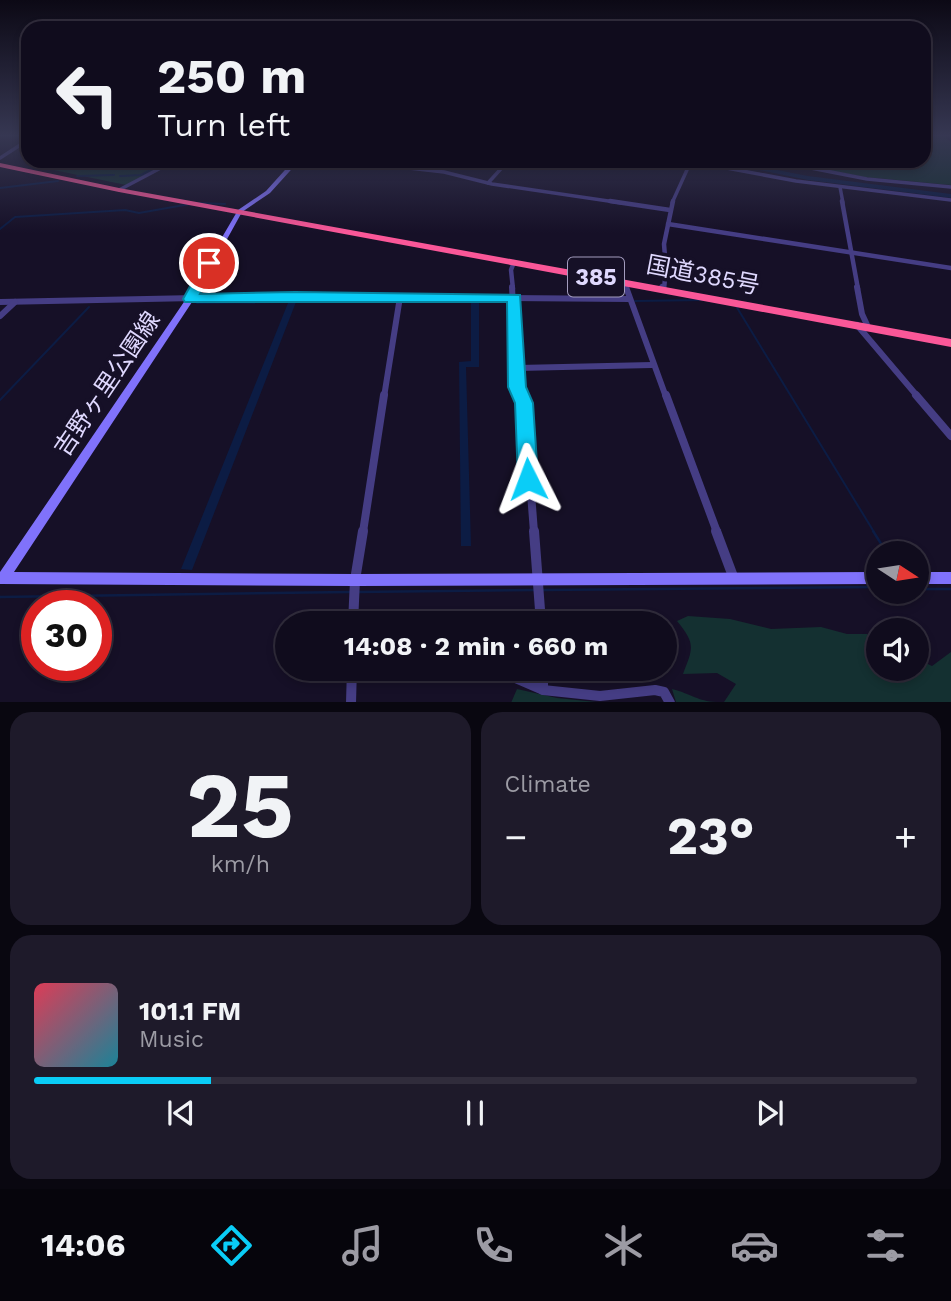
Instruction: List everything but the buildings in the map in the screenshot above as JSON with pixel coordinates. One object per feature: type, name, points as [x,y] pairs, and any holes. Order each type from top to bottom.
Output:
[{"type":"highway","name":"385","points":[[8,167],[240,211]]},
{"type":"highway","name":"国道385号","points":[[240,211],[951,343]]},
{"type":"main road","points":[[240,211],[268,192],[290,168]]},
{"type":"main road","name":"吉野ヶ里公園線","points":[[1,579],[190,299],[240,211]]},
{"type":"main road","points":[[1,579],[866,578]]},
{"type":"main road","points":[[929,578],[951,578]]},
{"type":"street","points":[[119,190],[161,168]]},
{"type":"street","points":[[413,168],[455,174],[488,183],[670,210]]},
{"type":"street","points":[[488,183],[502,168]]},
{"type":"street","points":[[664,289],[662,287],[668,270],[663,247],[670,210],[687,168]]},
{"type":"street","points":[[730,168],[840,187],[951,200]]},
{"type":"street","points":[[808,168],[856,178],[951,187]]},
{"type":"street","points":[[840,187],[853,253],[862,326],[951,436]]},
{"type":"street","points":[[668,224],[951,268]]},
{"type":"street","points":[[514,262],[511,270],[517,387],[524,403],[540,611]]},
{"type":"street","points":[[624,282],[652,365],[734,579]]},
{"type":"street","points":[[354,611],[355,580],[400,297]]},
{"type":"street","points":[[0,302],[400,297],[629,299]]},
{"type":"street","points":[[0,316],[15,302]]},
{"type":"street","points":[[518,368],[652,365]]},
{"type":"street","points":[[351,702],[352,681]]},
{"type":"street","points":[[522,681],[543,690],[600,696],[656,690],[664,692],[670,702]]},
{"type":"street","points":[[543,681],[543,690]]},
{"type":"green space","points":[[951,167],[951,185],[865,177],[818,168]]},
{"type":"green space","points":[[44,168],[157,168],[126,185]]},
{"type":"green space","points":[[688,616],[730,619],[771,629],[821,627],[847,634],[866,634],[866,681],[929,681],[929,665],[932,666],[951,652],[951,702],[724,702],[736,684],[717,673],[683,674],[691,646],[677,621]]},
{"type":"green space","points":[[517,689],[557,698],[596,702],[511,702]]},
{"type":"green space","points":[[672,689],[716,702],[676,702]]},
{"type":"water","points":[[198,300],[397,300],[296,302],[192,570],[181,569],[288,303],[196,304]]},
{"type":"water","points":[[479,301],[479,367],[466,367],[471,546],[461,546],[459,362],[471,361],[471,303],[403,302]]},
{"type":"waterway","points":[[120,176],[141,175],[154,168]]},
{"type":"waterway","points":[[756,168],[808,178],[951,196]]},
{"type":"waterway","points":[[77,176],[114,175]]},
{"type":"waterway","points":[[0,188],[58,181]]},
{"type":"waterway","points":[[199,203],[225,204]]},
{"type":"waterway","points":[[0,229],[15,217],[125,210],[139,213],[190,204]]},
{"type":"waterway","points":[[635,301],[703,300]]},
{"type":"waterway","points":[[736,306],[874,532]]},
{"type":"waterway","points":[[0,400],[89,307]]},
{"type":"waterway","points":[[873,531],[879,541]]},
{"type":"waterway","points":[[544,590],[866,587]]},
{"type":"waterway","points":[[929,589],[951,589]]},
{"type":"waterway","points":[[358,592],[534,590]]},
{"type":"waterway","points":[[0,597],[349,592]]},
{"type":"route","points":[[209,263],[190,299],[295,296],[514,298],[517,387],[524,403],[528,479]]}]
